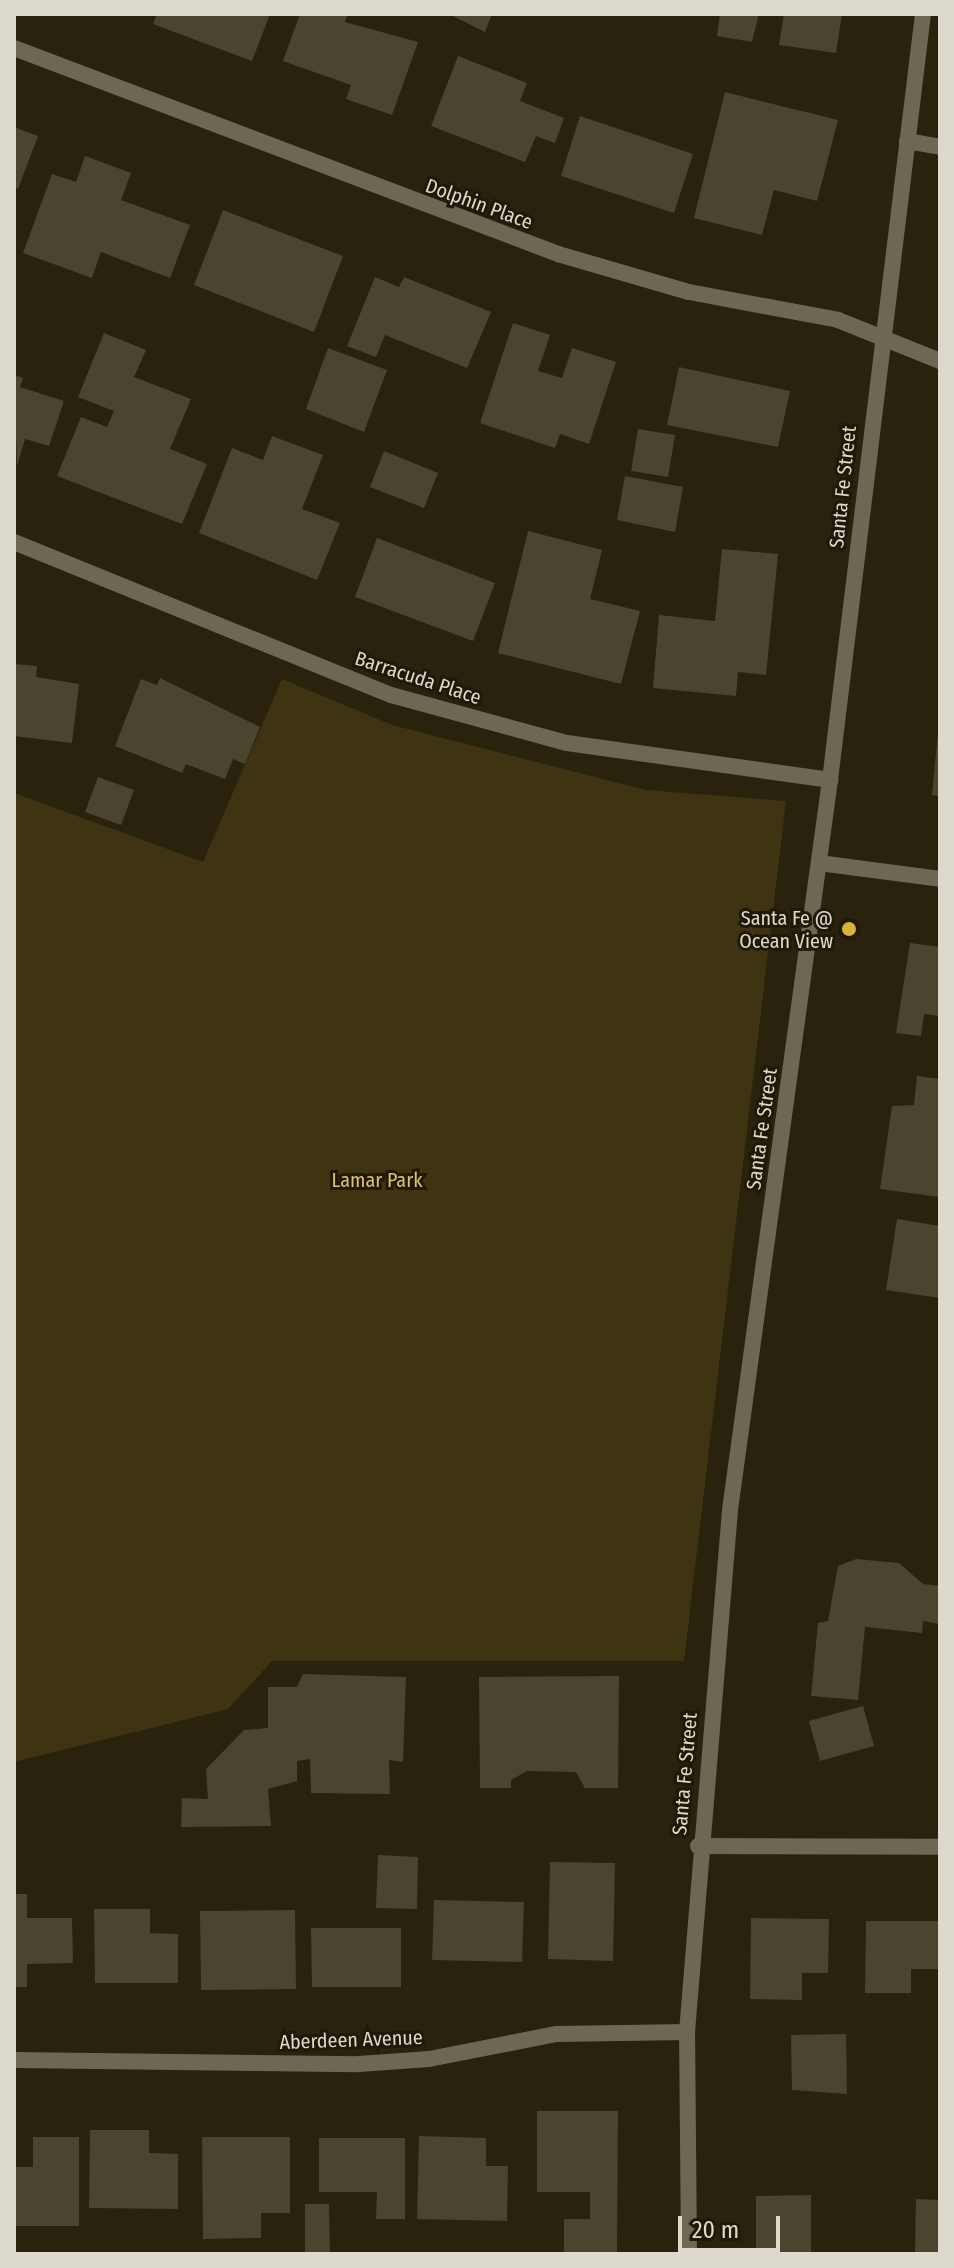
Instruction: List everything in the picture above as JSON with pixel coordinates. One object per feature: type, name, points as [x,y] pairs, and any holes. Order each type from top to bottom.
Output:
[{"type":"street","name":"Santa Fe Street","points":[[689,2254],[687,2032],[698,1846],[730,1510],[830,780],[881,337],[923,14]]},
{"type":"street","name":"Dolphin Place","points":[[14,48],[558,254],[689,292],[838,320],[940,361]]},
{"type":"street","points":[[907,141],[940,147]]},
{"type":"street","name":"Barracuda Place","points":[[14,542],[391,695],[567,743],[830,780]]},
{"type":"street","points":[[819,863],[940,879]]},
{"type":"street","points":[[698,1846],[940,1847]]},
{"type":"street","name":"Aberdeen Avenue","points":[[14,2060],[359,2064],[429,2059],[557,2034],[687,2032]]},
{"type":"green space","name":"Lamar Park","points":[[282,679],[392,725],[646,790],[786,801],[684,1661],[272,1661],[228,1709],[14,1762],[14,793],[203,862]]},
{"type":"building","points":[[157,14],[270,14],[252,61],[153,24]]},
{"type":"building","points":[[300,14],[348,14],[345,22],[418,42],[392,115],[346,99],[351,85],[283,61]]},
{"type":"building","points":[[449,14],[492,14],[485,32]]},
{"type":"building","points":[[720,14],[759,14],[752,42],[717,36]]},
{"type":"building","points":[[784,14],[842,14],[836,53],[779,45]]},
{"type":"building","points":[[458,56],[527,83],[520,101],[564,118],[555,143],[536,136],[525,162],[431,126]]},
{"type":"building","points":[[725,92],[838,120],[817,201],[774,190],[762,235],[694,218]]},
{"type":"building","points":[[580,116],[693,154],[674,213],[561,176]]},
{"type":"building","points":[[14,127],[38,136],[18,189],[14,187]]},
{"type":"building","points":[[85,156],[131,173],[121,200],[190,225],[170,278],[101,252],[92,278],[23,253],[52,174],[76,182]]},
{"type":"building","points":[[223,210],[343,256],[314,332],[194,285]]},
{"type":"building","points":[[375,277],[399,287],[404,277],[491,312],[467,368],[385,335],[376,357],[347,346]]},
{"type":"building","points":[[513,323],[550,335],[538,371],[562,378],[572,348],[616,362],[589,444],[560,434],[555,448],[480,423]]},
{"type":"building","points":[[104,333],[146,350],[134,377],[191,399],[170,449],[207,464],[182,524],[57,476],[81,417],[107,427],[114,411],[78,397]]},
{"type":"building","points":[[328,348],[387,370],[364,432],[306,409]]},
{"type":"building","points":[[679,367],[790,391],[778,447],[667,425]]},
{"type":"building","points":[[14,375],[23,378],[20,387],[64,401],[49,446],[25,439],[17,466]]},
{"type":"building","points":[[638,429],[675,435],[668,477],[631,471]]},
{"type":"building","points":[[272,436],[323,455],[302,509],[340,523],[317,580],[199,533],[232,448],[263,460]]},
{"type":"building","points":[[384,451],[438,473],[424,508],[370,487]]},
{"type":"building","points":[[625,476],[683,487],[675,532],[617,520]]},
{"type":"building","points":[[528,531],[602,550],[590,599],[640,611],[621,684],[498,653]]},
{"type":"building","points":[[377,538],[495,583],[473,641],[355,597]]},
{"type":"building","points":[[722,549],[778,554],[766,675],[738,672],[736,696],[653,688],[659,615],[715,621]]},
{"type":"building","points":[[14,664],[37,666],[36,677],[79,684],[72,743],[14,736]]},
{"type":"building","points":[[160,678],[260,727],[245,764],[233,759],[225,779],[186,764],[182,773],[115,746],[141,679],[157,685]]},
{"type":"building","points":[[940,733],[940,796],[932,795]]},
{"type":"building","points":[[98,777],[134,790],[121,825],[85,812]]},
{"type":"building","points":[[910,943],[940,947],[940,1016],[924,1014],[921,1036],[896,1033]]},
{"type":"building","points":[[917,1076],[940,1079],[940,1197],[880,1189],[892,1106],[914,1105]]},
{"type":"building","points":[[897,1219],[940,1226],[940,1298],[886,1290]]},
{"type":"building","points":[[856,1559],[899,1563],[923,1584],[940,1586],[940,1624],[923,1621],[922,1633],[865,1627],[858,1700],[811,1696],[818,1623],[828,1621],[838,1566]]},
{"type":"building","points":[[303,1674],[406,1677],[403,1762],[389,1760],[390,1794],[311,1793],[310,1759],[297,1761],[297,1781],[268,1789],[271,1826],[181,1827],[182,1798],[208,1799],[206,1769],[244,1730],[268,1728],[268,1687],[297,1687]]},
{"type":"building","points":[[619,1676],[618,1788],[585,1788],[576,1772],[527,1771],[511,1780],[511,1788],[480,1788],[479,1677]]},
{"type":"building","points":[[863,1706],[874,1746],[820,1761],[809,1721]]},
{"type":"building","points":[[378,1855],[418,1857],[417,1909],[376,1908]]},
{"type":"building","points":[[550,1862],[615,1863],[613,1961],[548,1959]]},
{"type":"building","points":[[14,1894],[27,1894],[27,1918],[72,1918],[73,1963],[27,1964],[27,1987],[14,1987]]},
{"type":"building","points":[[434,1900],[524,1902],[522,1962],[432,1960]]},
{"type":"building","points":[[94,1909],[150,1909],[150,1933],[178,1934],[178,1983],[95,1983]]},
{"type":"building","points":[[295,1910],[296,1989],[201,1990],[200,1911]]},
{"type":"building","points":[[751,1918],[829,1919],[828,1973],[802,1973],[802,2000],[750,1999]]},
{"type":"building","points":[[866,1921],[940,1921],[940,1969],[911,1969],[911,1993],[865,1993]]},
{"type":"building","points":[[311,1928],[401,1928],[401,1987],[312,1987]]},
{"type":"building","points":[[846,2034],[847,2094],[792,2090],[791,2035]]},
{"type":"building","points":[[537,2111],[618,2111],[617,2254],[564,2254],[564,2219],[590,2219],[590,2192],[537,2192]]},
{"type":"building","points":[[90,2130],[149,2130],[149,2153],[178,2154],[178,2209],[89,2208]]},
{"type":"building","points":[[419,2136],[486,2138],[486,2166],[508,2166],[507,2221],[417,2219]]},
{"type":"building","points":[[33,2137],[79,2137],[79,2226],[14,2226],[14,2167],[33,2167]]},
{"type":"building","points":[[202,2137],[290,2137],[290,2213],[261,2213],[261,2238],[203,2239]]},
{"type":"building","points":[[319,2138],[405,2138],[405,2219],[376,2219],[377,2192],[319,2192]]},
{"type":"building","points":[[811,2195],[811,2254],[756,2254],[756,2196]]},
{"type":"building","points":[[916,2199],[940,2200],[940,2253],[915,2252]]},
{"type":"building","points":[[305,2204],[329,2204],[330,2254],[305,2254]]},
{"type":"place","name":"Santa Fe @ Ocean View","points":[[849,929]]}]
